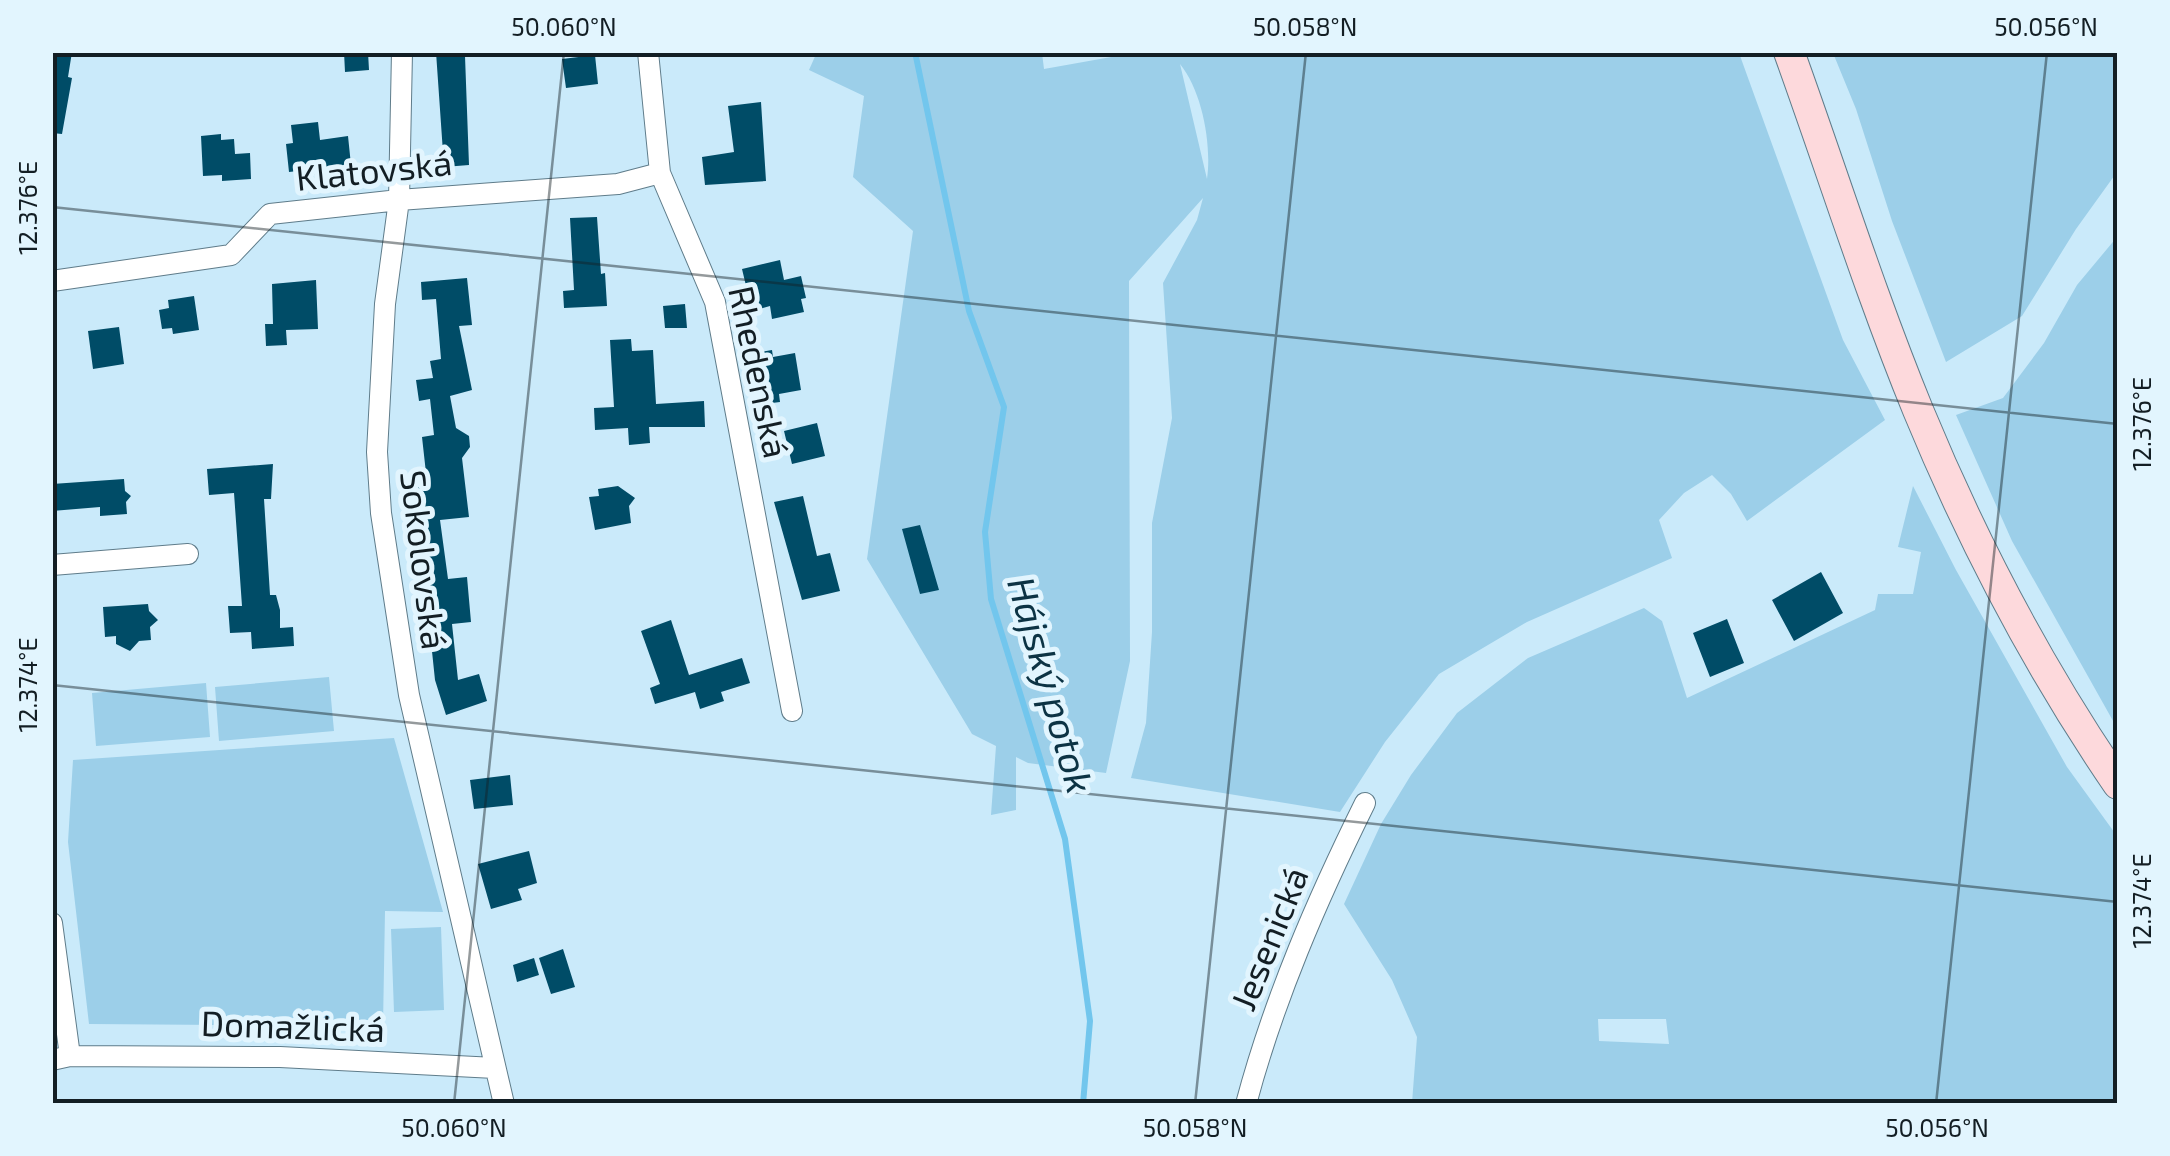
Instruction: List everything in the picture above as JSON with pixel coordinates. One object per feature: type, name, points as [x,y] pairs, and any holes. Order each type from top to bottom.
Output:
[{"type":"main road","points":[[1788,52],[1918,408],[1968,520],[2032,648],[2118,784]]},
{"type":"street","name":"Sokolovská","points":[[402,52],[399,200],[385,304],[378,452],[381,513],[408,695],[495,1068]]},
{"type":"street","name":"Rhedenská","points":[[648,52],[660,172],[715,302],[792,711]]},
{"type":"street","name":"Klatovská","points":[[52,280],[231,254],[270,214],[618,184],[660,172]]},
{"type":"street","points":[[52,566],[188,554]]},
{"type":"street","name":"Jesenická","points":[[1246,1104],[1316,900],[1365,802]]},
{"type":"street","points":[[52,923],[61,1058]]},
{"type":"street","name":"Domažlická","points":[[61,1058],[280,1057],[495,1068]]},
{"type":"street","points":[[495,1068],[504,1104]]},
{"type":"shaded area","points":[[817,52],[1042,53],[1044,69],[1128,54],[1125,52],[1739,53],[1843,340],[1885,420],[1747,521],[1731,494],[1712,475],[1684,493],[1659,520],[1672,558],[1527,622],[1439,674],[1385,742],[1340,812],[1131,778],[1146,723],[1152,632],[1152,523],[1172,418],[1163,283],[1197,220],[1203,198],[1129,281],[1130,661],[1106,773],[1028,763],[1016,757],[1016,810],[991,815],[996,746],[972,734],[867,559],[913,231],[853,177],[864,96],[809,70]],"holes":[[[1180,64],[1204,119],[1207,179]]]},
{"type":"shaded area","points":[[1833,53],[2117,53],[2117,172],[2022,316],[1946,362],[1892,221],[1856,109]]},
{"type":"shaded area","points":[[2117,237],[2117,728],[2012,541],[1956,415],[2003,398],[2044,343],[2077,285]]},
{"type":"shaded area","points":[[1913,486],[2067,767],[2117,836],[2117,1103],[1412,1103],[1417,1037],[1392,980],[1344,904],[1381,824],[1457,713],[1528,658],[1644,608],[1662,621],[1687,698],[1875,610],[1878,594],[1913,594],[1921,552],[1898,547]],"holes":[[[1598,1019],[1666,1019],[1669,1044],[1599,1041]]]},
{"type":"shaded area","points":[[329,677],[334,731],[219,741],[215,687]]},
{"type":"shaded area","points":[[206,683],[210,737],[96,746],[92,693]]},
{"type":"shaded area","points":[[394,738],[443,912],[385,911],[383,1026],[89,1024],[68,842],[73,760]]},
{"type":"shaded area","points":[[441,927],[444,1010],[394,1012],[391,929]]},
{"type":"building","points":[[52,52],[72,52],[68,77],[72,78],[62,134],[52,133]]},
{"type":"building","points":[[344,52],[368,52],[369,70],[345,72]]},
{"type":"building","points":[[436,52],[461,52],[465,56],[469,165],[444,167]]},
{"type":"building","points":[[595,55],[598,84],[566,88],[562,59]]},
{"type":"building","points":[[761,102],[766,181],[705,185],[702,157],[734,152],[728,106]]},
{"type":"building","points":[[318,122],[320,140],[348,136],[351,165],[334,167],[335,172],[289,172],[286,144],[293,143],[291,125]]},
{"type":"building","points":[[221,134],[221,140],[234,139],[235,154],[250,153],[251,179],[222,181],[222,175],[203,176],[201,136]]},
{"type":"building","points":[[597,217],[607,306],[564,308],[563,291],[574,290],[570,218]]},
{"type":"building","points":[[780,260],[784,280],[801,276],[806,298],[801,299],[804,312],[772,319],[770,306],[752,311],[742,269]]},
{"type":"building","points":[[467,278],[472,325],[459,326],[472,390],[450,396],[456,428],[469,436],[470,447],[462,458],[469,517],[440,520],[448,579],[467,577],[471,622],[452,624],[458,680],[479,674],[487,701],[446,715],[435,680],[416,498],[417,483],[427,482],[422,437],[434,435],[430,399],[419,401],[416,380],[433,378],[430,361],[441,359],[436,299],[422,300],[421,282]]},
{"type":"building","points":[[316,280],[318,329],[286,330],[287,345],[266,346],[265,324],[273,324],[272,284]]},
{"type":"building","points":[[194,296],[199,330],[173,334],[172,328],[162,329],[159,310],[169,308],[168,300]]},
{"type":"building","points":[[685,304],[687,328],[665,328],[663,306]]},
{"type":"building","points":[[119,327],[124,364],[93,369],[88,331]]},
{"type":"building","points":[[631,339],[632,351],[653,350],[656,404],[704,401],[705,427],[649,427],[650,443],[629,445],[628,428],[595,430],[594,408],[614,407],[610,340]]},
{"type":"building","points":[[772,350],[773,357],[795,353],[801,390],[779,394],[780,402],[757,405],[749,354]]},
{"type":"building","points":[[817,423],[825,456],[792,464],[784,431]]},
{"type":"building","points":[[273,464],[271,499],[264,499],[270,595],[276,595],[280,628],[293,627],[294,646],[252,649],[251,632],[230,633],[228,606],[242,606],[234,493],[209,495],[207,469]]},
{"type":"building","points":[[124,479],[125,491],[131,496],[126,502],[127,514],[100,516],[100,507],[52,511],[52,484]]},
{"type":"building","points":[[618,486],[635,498],[629,506],[631,523],[595,530],[589,497],[599,496],[598,489]]},
{"type":"building","points":[[803,496],[817,556],[830,553],[840,591],[802,600],[774,502]]},
{"type":"building","points":[[920,525],[939,590],[920,594],[902,529]]},
{"type":"building","points":[[1821,572],[1843,613],[1794,641],[1772,600]]},
{"type":"building","points":[[148,604],[158,620],[150,627],[151,640],[139,641],[130,651],[116,644],[116,636],[105,637],[103,607]]},
{"type":"building","points":[[1727,619],[1744,663],[1710,677],[1693,633]]},
{"type":"building","points":[[671,620],[689,675],[742,658],[750,683],[721,692],[724,701],[700,709],[695,692],[655,704],[650,688],[660,684],[641,631]]},
{"type":"building","points":[[510,775],[513,805],[474,809],[470,780]]},
{"type":"building","points":[[529,851],[537,883],[518,889],[522,900],[491,909],[478,864]]},
{"type":"building","points":[[563,949],[575,987],[551,994],[539,958]]},
{"type":"building","points":[[534,958],[539,975],[517,982],[513,965]]},
{"type":"waterway","name":"Hájský potok","points":[[915,52],[969,311],[1004,407],[985,532],[991,599],[1065,839],[1090,1021],[1083,1104]]}]
